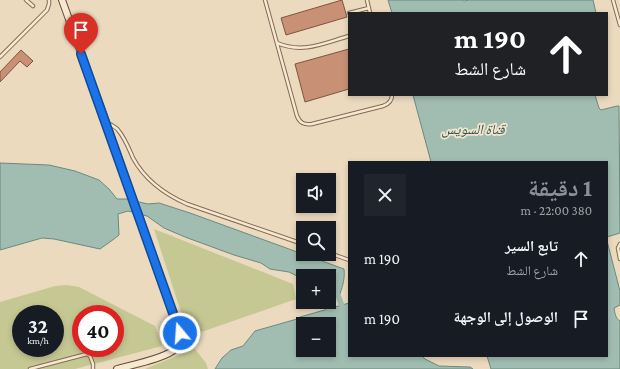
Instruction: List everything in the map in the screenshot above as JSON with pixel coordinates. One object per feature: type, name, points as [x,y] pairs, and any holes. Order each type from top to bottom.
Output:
[{"type":"street","points":[[62,0],[180,333],[180,338],[176,348],[168,354],[117,369]]},
{"type":"lane","points":[[26,0],[33,6]]},
{"type":"lane","points":[[0,57],[47,10],[49,0]]},
{"type":"lane","points":[[265,0],[297,116],[302,124],[312,124],[387,105],[392,99],[392,96]]},
{"type":"lane","points":[[367,0],[370,12]]},
{"type":"lane","points":[[613,0],[620,25]]},
{"type":"lane","points":[[353,12],[369,8]]},
{"type":"lane","points":[[277,43],[292,48],[305,48],[348,36]]},
{"type":"lane","points":[[106,122],[118,129],[123,136],[133,158],[143,173],[150,181],[165,193],[187,204],[296,242]]},
{"type":"lane","points":[[620,244],[618,248],[620,258]]},
{"type":"lane","points":[[336,255],[348,260]]},
{"type":"lane","points":[[30,369],[87,354],[90,356],[93,369]]},
{"type":"green space","points":[[154,229],[293,284],[296,299],[190,336],[195,349],[206,363],[208,369],[145,369],[193,349]]},
{"type":"green space","points":[[67,285],[79,287],[114,305],[72,305],[72,357],[120,357],[75,369],[0,369],[0,302],[55,286]]},
{"type":"green space","points":[[124,310],[155,326],[162,346],[124,356]]},
{"type":"water","points":[[388,0],[593,0],[596,12],[392,12]]},
{"type":"water","name":"قناة السويس","points":[[413,96],[595,96],[601,110],[619,106],[620,233],[608,237],[608,161],[431,161]]},
{"type":"water","points":[[0,163],[49,165],[75,171],[99,180],[117,199],[126,199],[148,204],[159,203],[296,252],[296,261],[322,261],[344,269],[344,282],[340,294],[336,295],[336,269],[296,269],[296,276],[289,272],[270,269],[261,263],[234,255],[164,228],[147,216],[128,211],[118,214],[119,235],[100,249],[54,239],[42,238],[0,250]]},
{"type":"water","points":[[608,245],[620,291],[620,305],[614,308],[616,317],[620,321],[620,369],[491,369],[487,357],[608,357]]},
{"type":"water","points":[[348,303],[348,357],[423,357],[439,366],[470,367],[473,369],[215,369],[222,358],[231,350],[243,346],[255,331],[296,319],[296,357],[336,357],[336,317],[300,317],[328,309],[336,309],[336,307]]},
{"type":"building","points":[[342,0],[347,17],[286,35],[281,18]]},
{"type":"building","points":[[348,49],[348,89],[305,102],[295,64]]},
{"type":"building","points":[[21,50],[33,61],[27,67],[20,61],[0,82],[0,72]]},
{"type":"waterway","points":[[336,290],[342,306]]},
{"type":"route","points":[[81,54],[180,333]]}]
